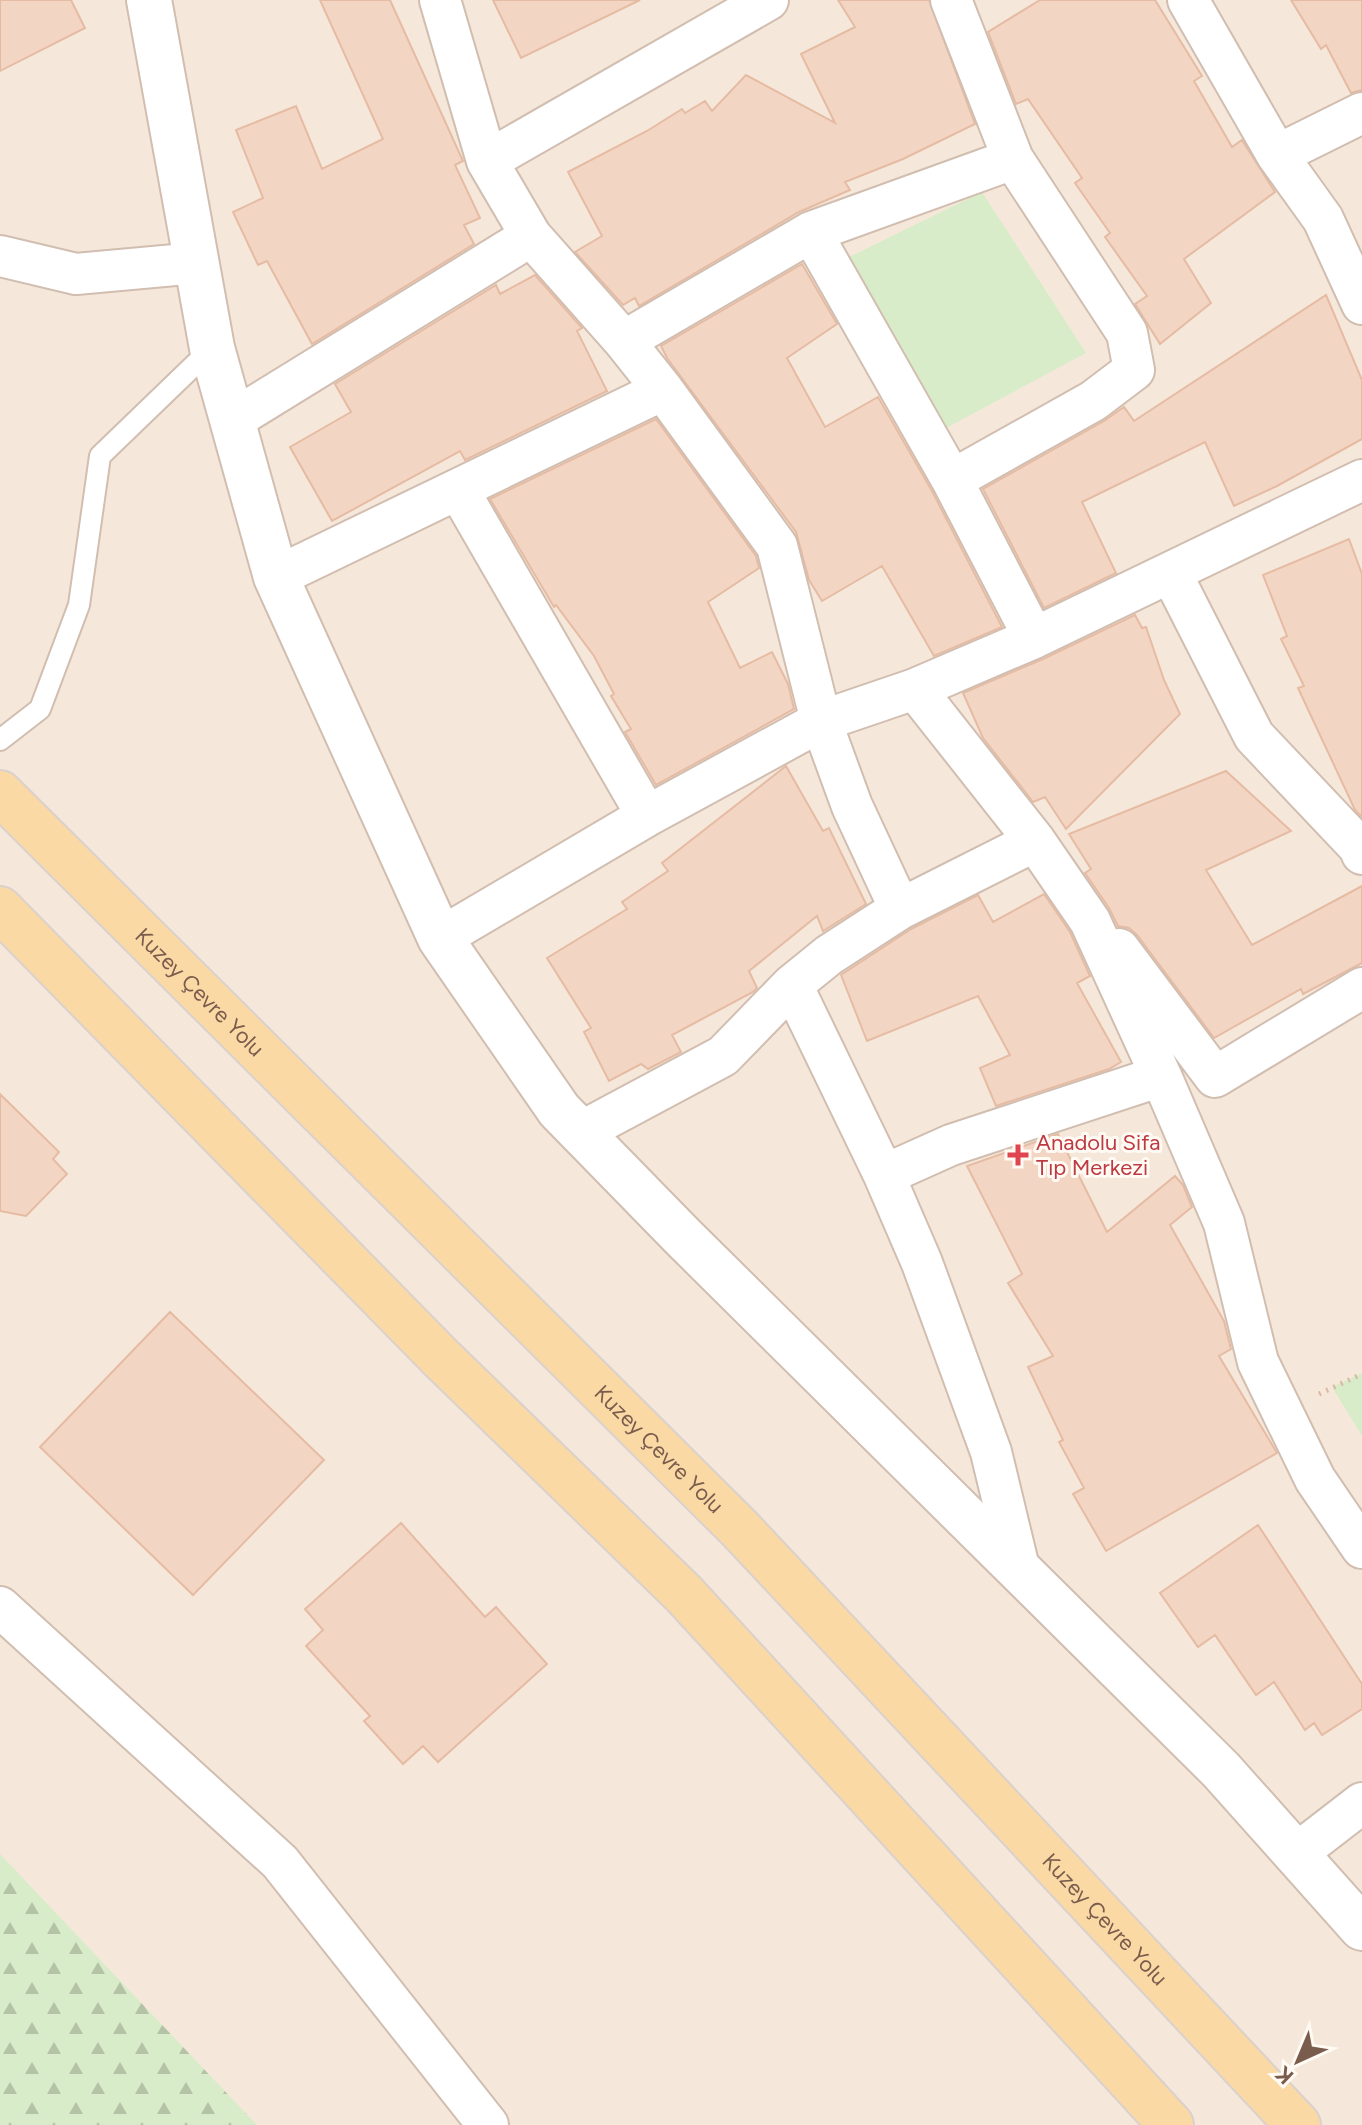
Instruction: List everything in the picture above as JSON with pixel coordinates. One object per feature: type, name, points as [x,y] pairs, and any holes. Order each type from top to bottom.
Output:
[{"type":"main road","name":"Kuzey Çevre Yolu","points":[[0,793],[740,1529],[1298,2125]]},
{"type":"main road","points":[[0,909],[441,1358],[684,1594],[1171,2125]]},
{"type":"street","points":[[149,0],[212,348],[276,577],[440,938],[559,1110],[1221,1770],[1362,1928]]},
{"type":"street","points":[[440,0],[487,161],[531,236],[663,390],[777,546],[821,721],[852,806],[900,909]]},
{"type":"street","points":[[487,161],[768,0]]},
{"type":"street","points":[[951,0],[1013,159],[1127,333],[1134,370],[1093,401],[952,480]]},
{"type":"street","points":[[1188,0],[1277,155],[1323,219],[1362,304]]},
{"type":"street","points":[[1277,155],[1362,113]]},
{"type":"street","points":[[624,341],[811,232],[1013,159]]},
{"type":"street","points":[[811,232],[952,480],[1034,638]]},
{"type":"street","points":[[231,421],[531,236]]},
{"type":"street","points":[[0,256],[76,274],[197,263]]},
{"type":"street","points":[[276,577],[663,390]]},
{"type":"street","points":[[440,938],[647,816],[821,721],[915,689],[1034,638],[1362,480]]},
{"type":"street","points":[[458,489],[647,816]]},
{"type":"street","points":[[1171,573],[1254,736],[1359,847],[1362,854]]},
{"type":"street","points":[[915,689],[1035,841],[1090,921],[1224,1223],[1258,1362],[1315,1479],[1362,1548]]},
{"type":"street","points":[[581,1132],[723,1056],[792,985],[829,955],[900,909],[1035,841]]},
{"type":"street","points":[[1090,921],[1127,958],[1215,1077],[1362,988]]},
{"type":"street","points":[[792,985],[884,1175],[922,1263],[991,1452],[1019,1568]]},
{"type":"street","points":[[884,1175],[951,1145],[1161,1076]]},
{"type":"street","points":[[0,1607],[280,1862],[488,2125]]},
{"type":"street","points":[[1296,1854],[1362,1803]]},
{"type":"lane","points":[[0,740],[40,709],[79,605],[100,456],[212,348]]},
{"type":"shaded area","points":[[0,0],[1362,0],[1362,2125],[212,2125],[0,1865]]},
{"type":"green space","points":[[982,192],[1086,353],[935,434],[839,262]]},
{"type":"green space","points":[[1362,1373],[1362,1436],[1332,1387]]},
{"type":"green space","points":[[0,1854],[257,2125],[0,2125]]},
{"type":"building","points":[[0,0],[71,0],[85,28],[0,71]]},
{"type":"building","points":[[320,0],[390,0],[463,161],[455,165],[480,218],[464,225],[474,244],[312,344],[267,261],[258,265],[233,212],[263,198],[236,130],[296,106],[322,169],[383,139]]},
{"type":"building","points":[[493,0],[640,0],[521,58]]},
{"type":"building","points":[[838,0],[929,0],[975,124],[903,159],[845,182],[850,190],[799,212],[639,306],[635,298],[623,305],[575,252],[602,236],[568,172],[682,109],[685,113],[705,101],[712,111],[746,75],[835,123],[801,54],[855,27]]},
{"type":"building","points":[[1040,0],[1155,0],[1202,76],[1194,81],[1232,147],[1242,140],[1275,192],[1184,259],[1211,303],[1160,344],[1135,304],[1147,296],[1105,237],[1110,233],[1075,183],[1082,178],[1028,99],[1016,104],[988,32]]},
{"type":"building","points":[[1291,0],[1362,0],[1362,90],[1351,93],[1326,45],[1321,49]]},
{"type":"building","points":[[802,264],[837,324],[787,358],[825,427],[878,397],[932,491],[1002,627],[934,656],[882,566],[822,601],[809,580],[796,532],[667,358],[661,346]]},
{"type":"building","points":[[535,275],[582,328],[577,331],[607,391],[465,460],[460,451],[332,521],[290,447],[351,412],[335,384],[496,285],[500,294]]},
{"type":"building","points":[[1326,295],[1362,380],[1362,439],[1234,506],[1205,442],[1082,502],[1116,573],[1044,608],[983,489],[1124,407],[1134,421]]},
{"type":"building","points":[[656,419],[756,556],[759,568],[708,602],[740,668],[772,652],[788,684],[794,709],[656,785],[625,732],[631,729],[611,696],[614,694],[594,656],[556,605],[554,607],[490,499]]},
{"type":"building","points":[[1349,539],[1362,574],[1362,817],[1355,810],[1298,688],[1304,686],[1281,639],[1287,636],[1263,575]]},
{"type":"building","points":[[1135,615],[1142,628],[1146,627],[1164,680],[1180,714],[1066,829],[1045,797],[1033,802],[983,738],[963,693]]},
{"type":"building","points":[[786,766],[823,831],[829,828],[866,904],[823,931],[817,916],[749,971],[757,988],[753,992],[672,1035],[681,1052],[648,1069],[641,1064],[609,1081],[584,1032],[591,1028],[547,958],[627,909],[622,902],[668,871],[662,863]]},
{"type":"building","points":[[1226,771],[1291,831],[1206,870],[1252,945],[1362,886],[1362,963],[1303,994],[1301,989],[1214,1038],[1137,935],[1129,928],[1118,926],[1085,873],[1091,869],[1069,834]]},
{"type":"building","points":[[1044,894],[1070,932],[1090,976],[1077,983],[1121,1062],[1109,1069],[996,1106],[980,1068],[1010,1055],[978,996],[867,1041],[841,975],[911,929],[978,895],[993,922]]},
{"type":"building","points":[[0,1094],[59,1152],[53,1159],[67,1174],[26,1216],[0,1211]]},
{"type":"building","points":[[1058,1134],[1107,1232],[1175,1176],[1183,1185],[1192,1207],[1170,1225],[1224,1321],[1231,1349],[1219,1356],[1277,1453],[1106,1551],[1073,1494],[1084,1488],[1059,1442],[1063,1440],[1028,1367],[1053,1356],[1008,1283],[1022,1274],[967,1166]]},
{"type":"building","points":[[170,1312],[324,1460],[193,1595],[40,1447]]},
{"type":"building","points":[[401,1523],[485,1617],[496,1607],[547,1664],[438,1762],[423,1746],[403,1764],[364,1721],[370,1716],[306,1646],[323,1630],[305,1609]]},
{"type":"building","points":[[1258,1525],[1362,1684],[1362,1709],[1322,1735],[1314,1723],[1305,1730],[1274,1682],[1256,1695],[1215,1635],[1198,1647],[1160,1593]]},
{"type":"place","name":"Anadolu Sifa Tıp Merkezi","points":[[1018,1155]]}]
